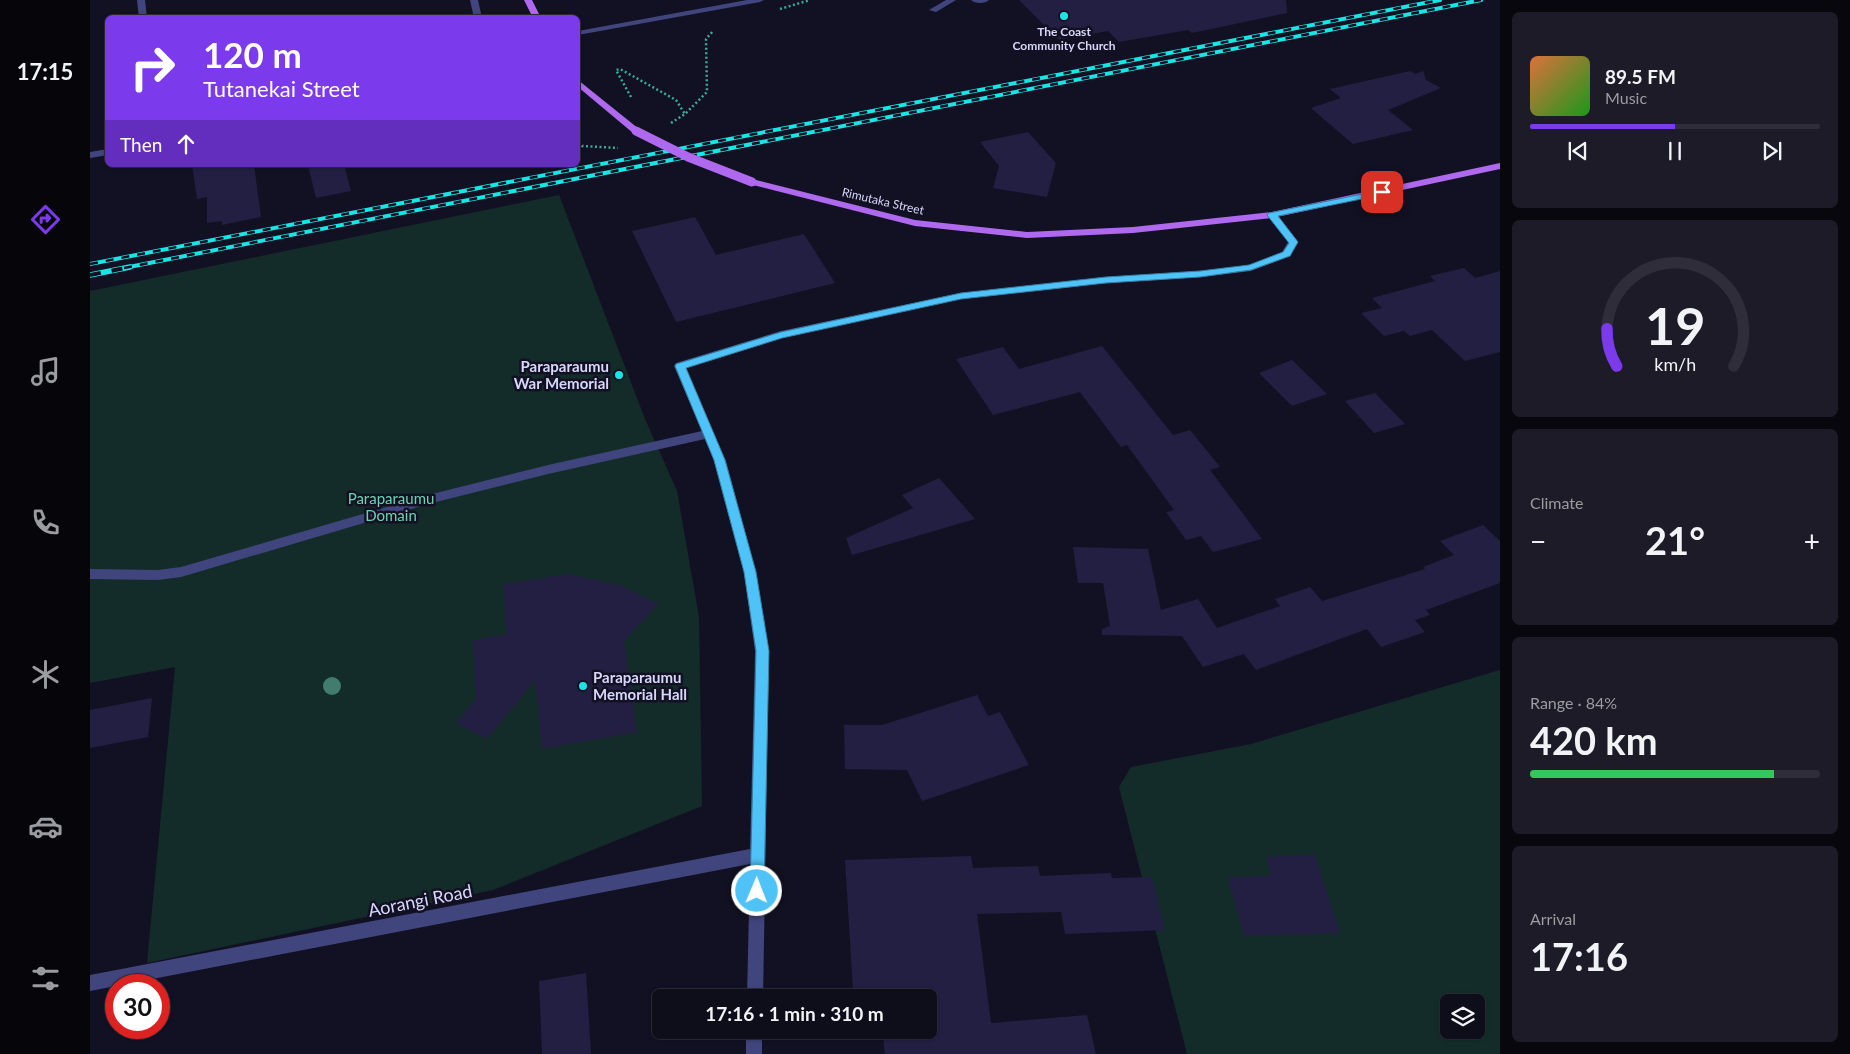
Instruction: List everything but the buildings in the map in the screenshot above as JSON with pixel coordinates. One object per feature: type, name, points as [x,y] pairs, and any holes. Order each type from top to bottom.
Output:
[{"type":"main road","points":[[528,0],[536,15]]},
{"type":"main road","name":"Rimutaka Street","points":[[580,85],[636,131],[688,157],[752,182],[914,223],[1027,235],[1133,230],[1272,215],[1500,166]]},
{"type":"street","points":[[142,0],[143,15]]},
{"type":"street","points":[[474,0],[477,15]]},
{"type":"street","points":[[580,33],[760,0]]},
{"type":"street","points":[[933,10],[952,0]]},
{"type":"street","points":[[975,0],[985,0]]},
{"type":"street","points":[[90,155],[105,152]]},
{"type":"street","points":[[755,989],[762,651],[750,572],[720,460],[680,366],[781,335],[961,296],[1106,280],[1200,274],[1251,268],[1286,254],[1293,242],[1272,215]]},
{"type":"street","points":[[90,574],[141,576],[179,572],[284,545],[418,502],[523,475],[709,434]]},
{"type":"street","name":"Aorangi Road","points":[[90,983],[758,855]]},
{"type":"street","points":[[754,1039],[754,1054]]},
{"type":"path","points":[[775,10],[810,0]]},
{"type":"path","points":[[669,124],[685,114],[707,92],[706,38],[716,28]]},
{"type":"path","points":[[636,131],[640,112],[616,70],[620,69],[676,100],[685,114]]},
{"type":"path","points":[[580,144],[624,146]]},
{"type":"green space","name":"Paraparaumu Domain","points":[[559,195],[645,419],[677,491],[699,617],[702,806],[493,890],[147,963],[175,667],[90,683],[90,291]]},
{"type":"green space","points":[[1500,670],[1500,1054],[1187,1054],[1119,787],[1131,767],[1251,744]]},
{"type":"railway","points":[[90,264],[1440,0]]},
{"type":"railway","points":[[124,268],[1481,0]]},
{"type":"railway","points":[[90,275],[130,267]]},
{"type":"place","name":"The Coast Community Church","points":[[1064,16]]},
{"type":"place","name":"Paraparaumu War Memorial","points":[[619,375]]},
{"type":"place","name":"Paraparaumu Memorial Hall","points":[[583,686]]},
{"type":"route","points":[[757,891],[762,651],[750,572],[720,460],[680,366],[781,335],[961,296],[1106,280],[1200,274],[1251,268],[1286,254],[1293,242],[1272,215],[1382,192]]}]
